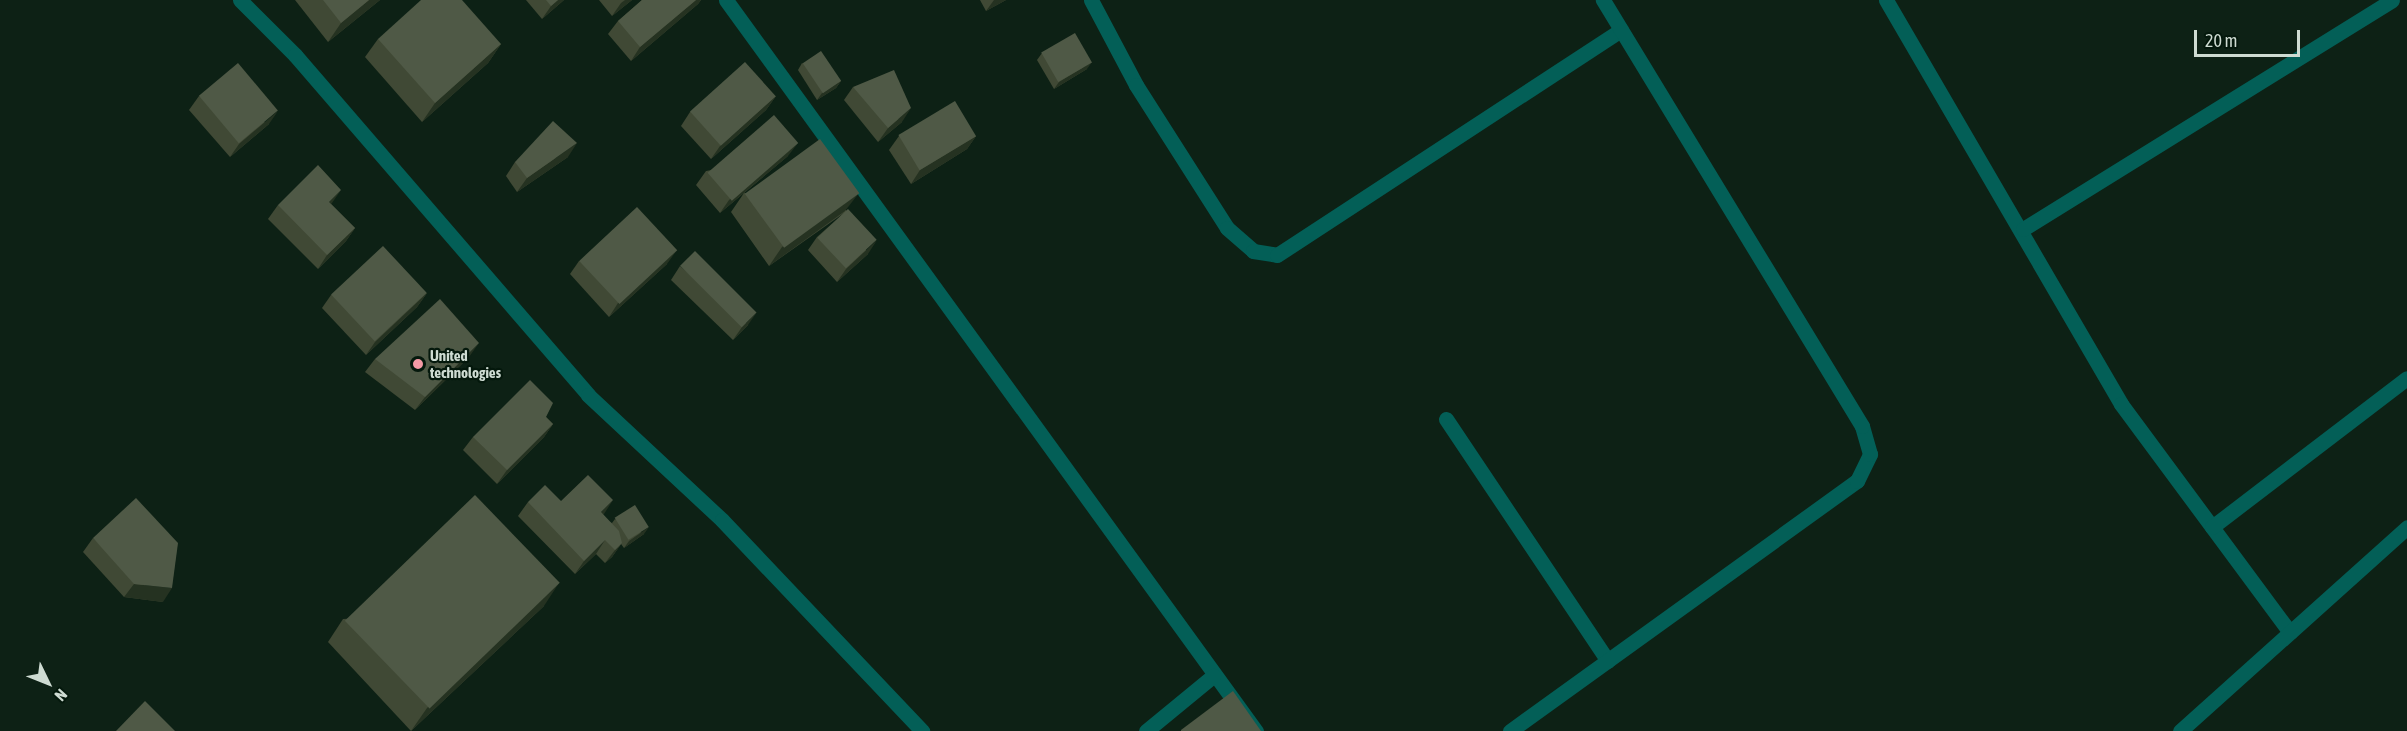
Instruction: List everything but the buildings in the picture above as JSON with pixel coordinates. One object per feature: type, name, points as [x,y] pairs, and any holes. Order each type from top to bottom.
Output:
[{"type":"street","points":[[240,0],[295,55],[588,395],[722,520],[922,731]]},
{"type":"street","points":[[726,0],[1213,676],[1256,731]]},
{"type":"street","points":[[1090,0],[1136,85],[1227,228],[1253,251],[1277,255],[1621,30]]},
{"type":"street","points":[[1510,731],[1857,481],[1870,454],[1862,426],[1603,0]]},
{"type":"street","points":[[1886,0],[2024,229],[2121,404],[2290,632]]},
{"type":"street","points":[[2024,229],[2392,0]]},
{"type":"street","points":[[2212,527],[2407,378]]},
{"type":"street","points":[[1446,419],[1608,661]]},
{"type":"street","points":[[2180,731],[2407,527]]},
{"type":"street","points":[[1146,731],[1213,676]]},
{"type":"place","name":"United technologies","points":[[418,364]]}]
